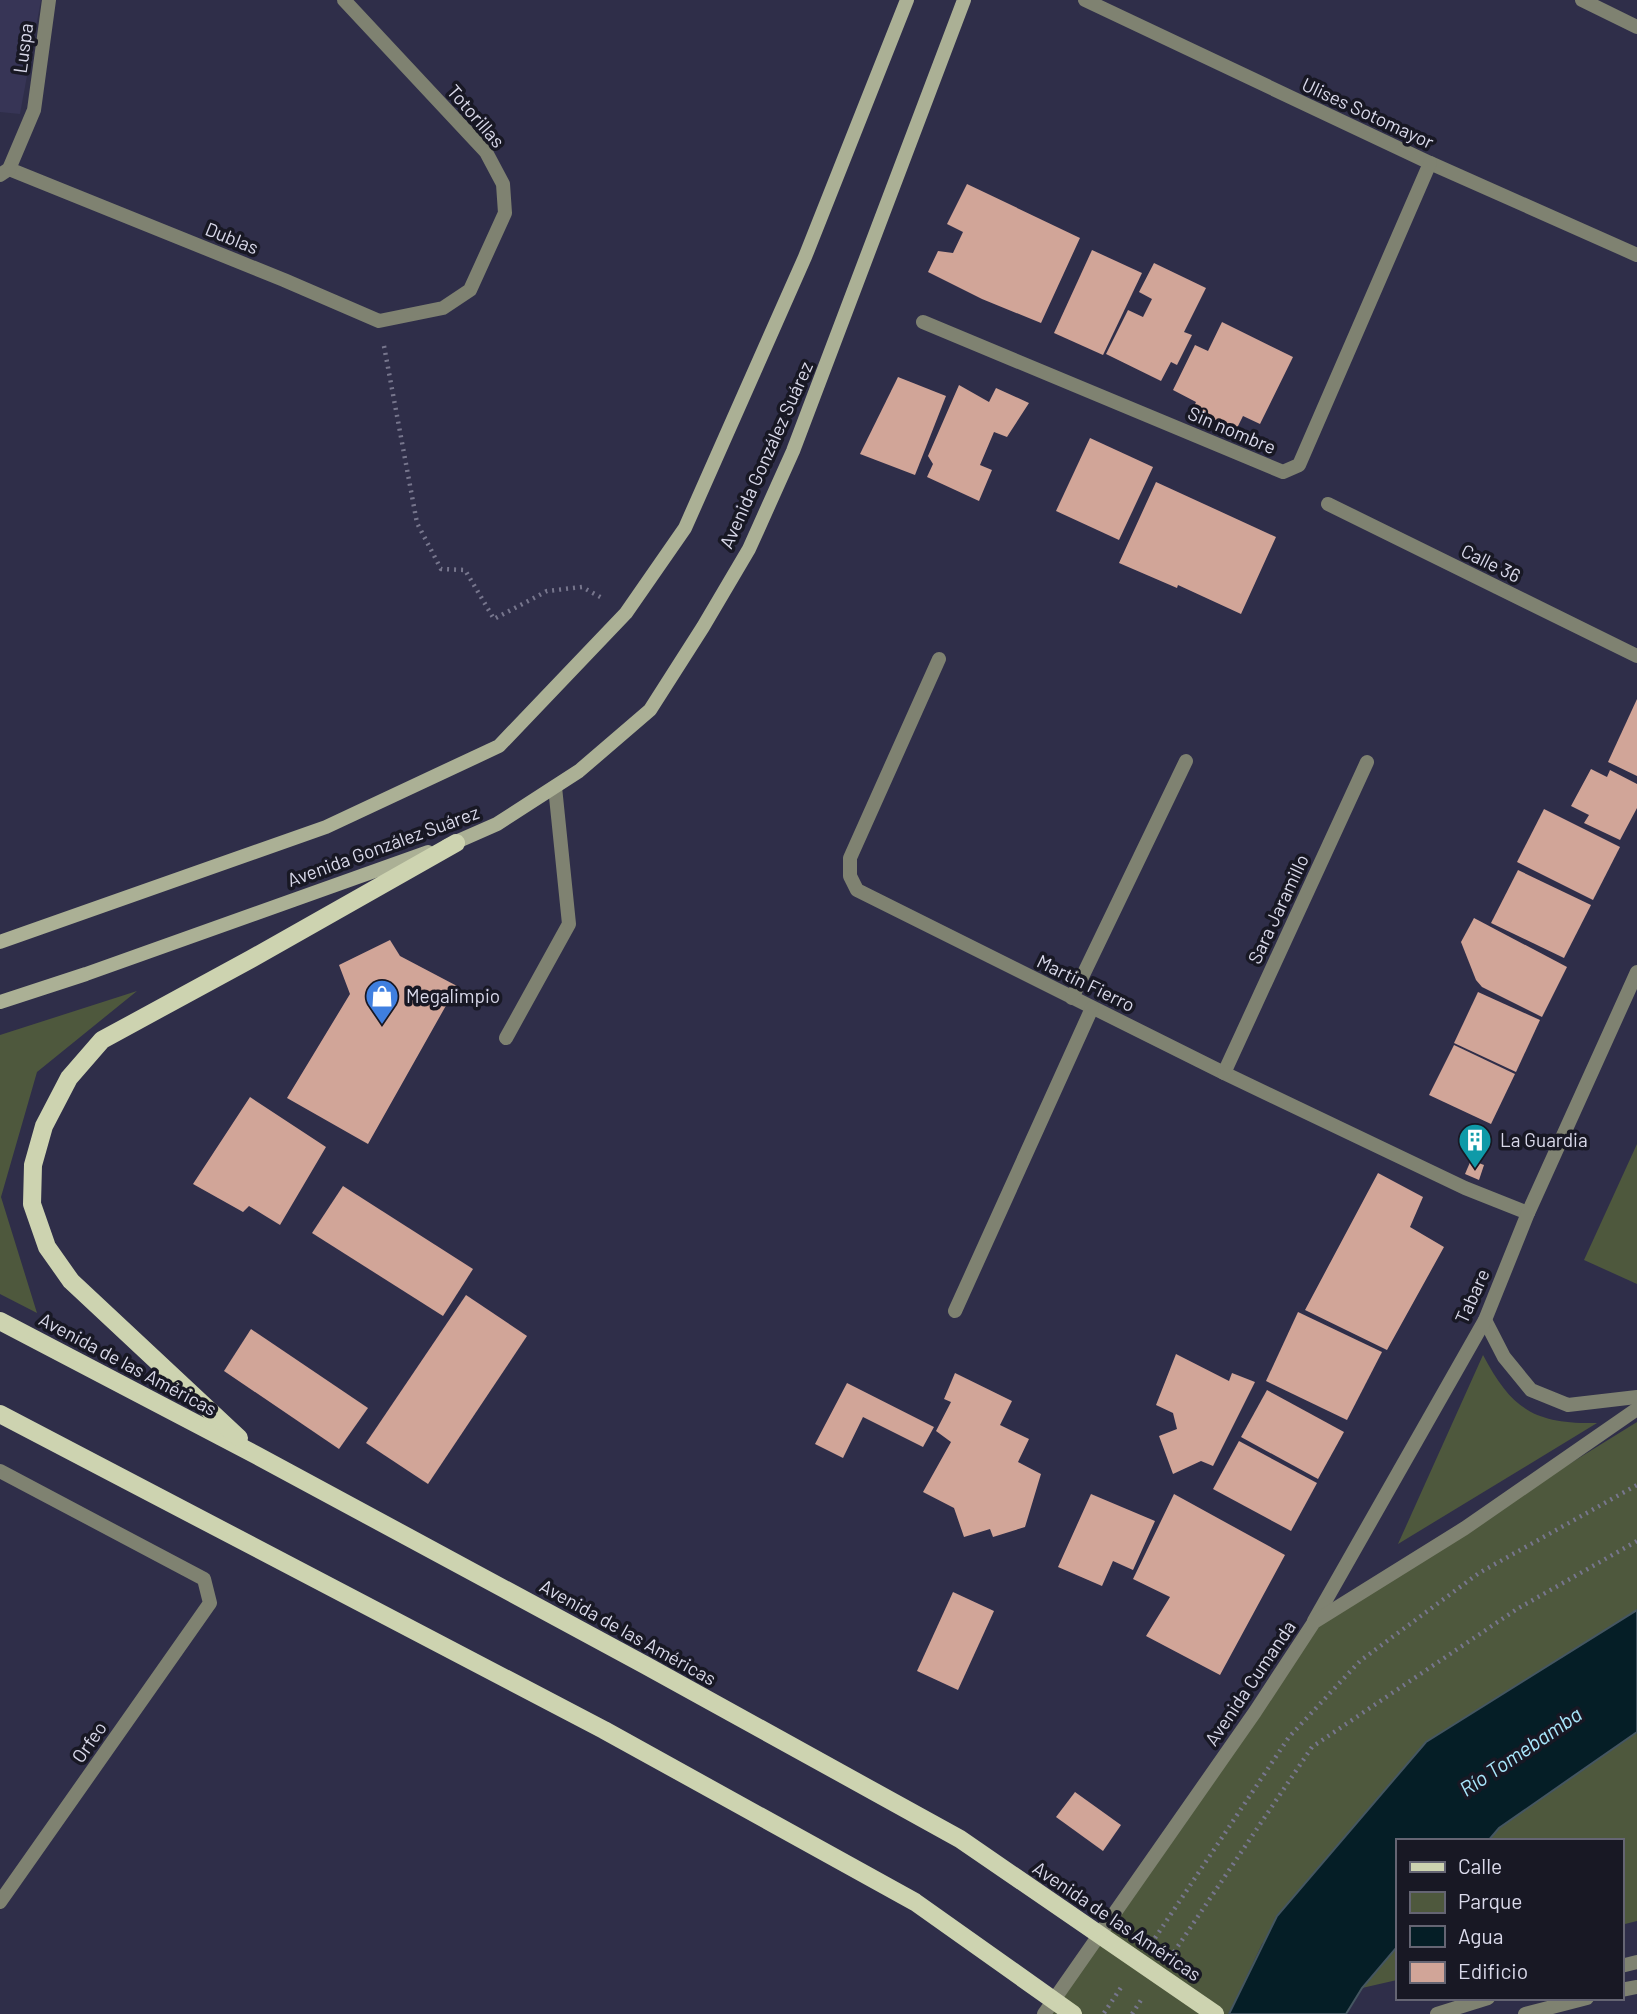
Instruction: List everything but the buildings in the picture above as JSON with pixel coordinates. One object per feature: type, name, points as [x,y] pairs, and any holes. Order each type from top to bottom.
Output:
[{"type":"main road","name":"Avenida González Suárez","points":[[0,942],[326,827],[499,746],[626,613],[685,528],[805,257],[907,0]]},
{"type":"main road","name":"Avenida González Suárez","points":[[0,1002],[100,970],[456,843],[497,824],[579,771],[650,710],[703,628],[749,548],[793,452],[964,0]]},
{"type":"main road","points":[[257,1455],[71,1281],[47,1247],[32,1204],[33,1165],[44,1126],[69,1079],[102,1040],[456,843]]},
{"type":"main road","name":"Avenida de las Américas","points":[[0,1321],[257,1455],[960,1839],[1215,2014]]},
{"type":"main road","points":[[0,1414],[604,1730],[915,1902],[1073,2014]]},
{"type":"street","name":"Luspa","points":[[4,172],[34,110],[49,0]]},
{"type":"street","name":"Totorillas","points":[[344,0],[486,152],[503,184],[505,213],[470,290],[443,308],[379,321]]},
{"type":"street","name":"Ulises Sotomayor","points":[[1085,0],[1430,163],[1637,255]]},
{"type":"street","points":[[1582,0],[1637,27]]},
{"type":"street","name":"Sin nombre","points":[[923,322],[1283,472],[1299,465],[1430,163]]},
{"type":"street","name":"Dublas","points":[[4,172],[271,275],[379,321]]},
{"type":"street","name":"Calle 36","points":[[1328,504],[1637,656]]},
{"type":"street","name":"Martin Fierro","points":[[939,659],[850,858],[850,876],[858,890],[1224,1073],[1465,1188],[1528,1213]]},
{"type":"street","points":[[1072,998],[1186,761]]},
{"type":"street","name":"Sara Jaramillo","points":[[1224,1073],[1367,762]]},
{"type":"street","points":[[506,1038],[569,924],[555,787]]},
{"type":"street","name":"Tabare","points":[[1314,1622],[1485,1320],[1528,1213],[1637,972]]},
{"type":"street","points":[[955,1311],[1092,1008]]},
{"type":"street","points":[[1485,1320],[1504,1357],[1531,1390],[1569,1405],[1637,1397]]},
{"type":"street","name":"Avenida Cumanda","points":[[1044,2014],[1247,1723],[1314,1622],[1465,1528],[1637,1409]]},
{"type":"street","name":"Orfeo","points":[[0,1471],[204,1579],[210,1603],[0,1902]]},
{"type":"street","points":[[1437,2014],[1482,2000]]},
{"type":"street","points":[[1525,2014],[1579,2000]]},
{"type":"path","points":[[379,321],[417,523],[441,569],[465,570],[495,619],[547,591],[583,587],[626,613]]},
{"type":"path","points":[[1153,1940],[1289,1737],[1360,1661],[1479,1573],[1637,1485]]},
{"type":"path","points":[[1171,1956],[1312,1747],[1517,1609],[1637,1542]]},
{"type":"path","points":[[1103,2014],[1125,1982]]},
{"type":"path","points":[[1132,2014],[1148,1991]]},
{"type":"shaded area","points":[[0,0],[41,0],[20,114],[0,112]]},
{"type":"green space","points":[[137,991],[37,1072],[1,1197],[37,1313],[0,1294],[0,1035]]},
{"type":"green space","points":[[1637,1144],[1637,1284],[1584,1260]]},
{"type":"green space","points":[[1483,1355],[1504,1389],[1528,1410],[1557,1421],[1597,1423],[1398,1544]]},
{"type":"green space","points":[[1637,1422],[1637,1610],[1426,1742],[1262,1944],[1229,2014],[1044,2014],[1314,1622]]},
{"type":"green space","points":[[1637,1732],[1637,1921],[1623,1924],[1623,1839],[1490,1839],[1499,1828]]},
{"type":"green space","points":[[1396,1948],[1396,1980],[1362,1988]]},
{"type":"water","name":"Río Tomebamba","points":[[1637,1610],[1637,1732],[1499,1828],[1490,1839],[1396,1839],[1396,1948],[1362,1988],[1346,2014],[1229,2014],[1277,1916],[1426,1742]]},
{"type":"place","name":"Megalimpio","points":[[382,1026]]},
{"type":"place","name":"La Guardia","points":[[1475,1170]]}]
